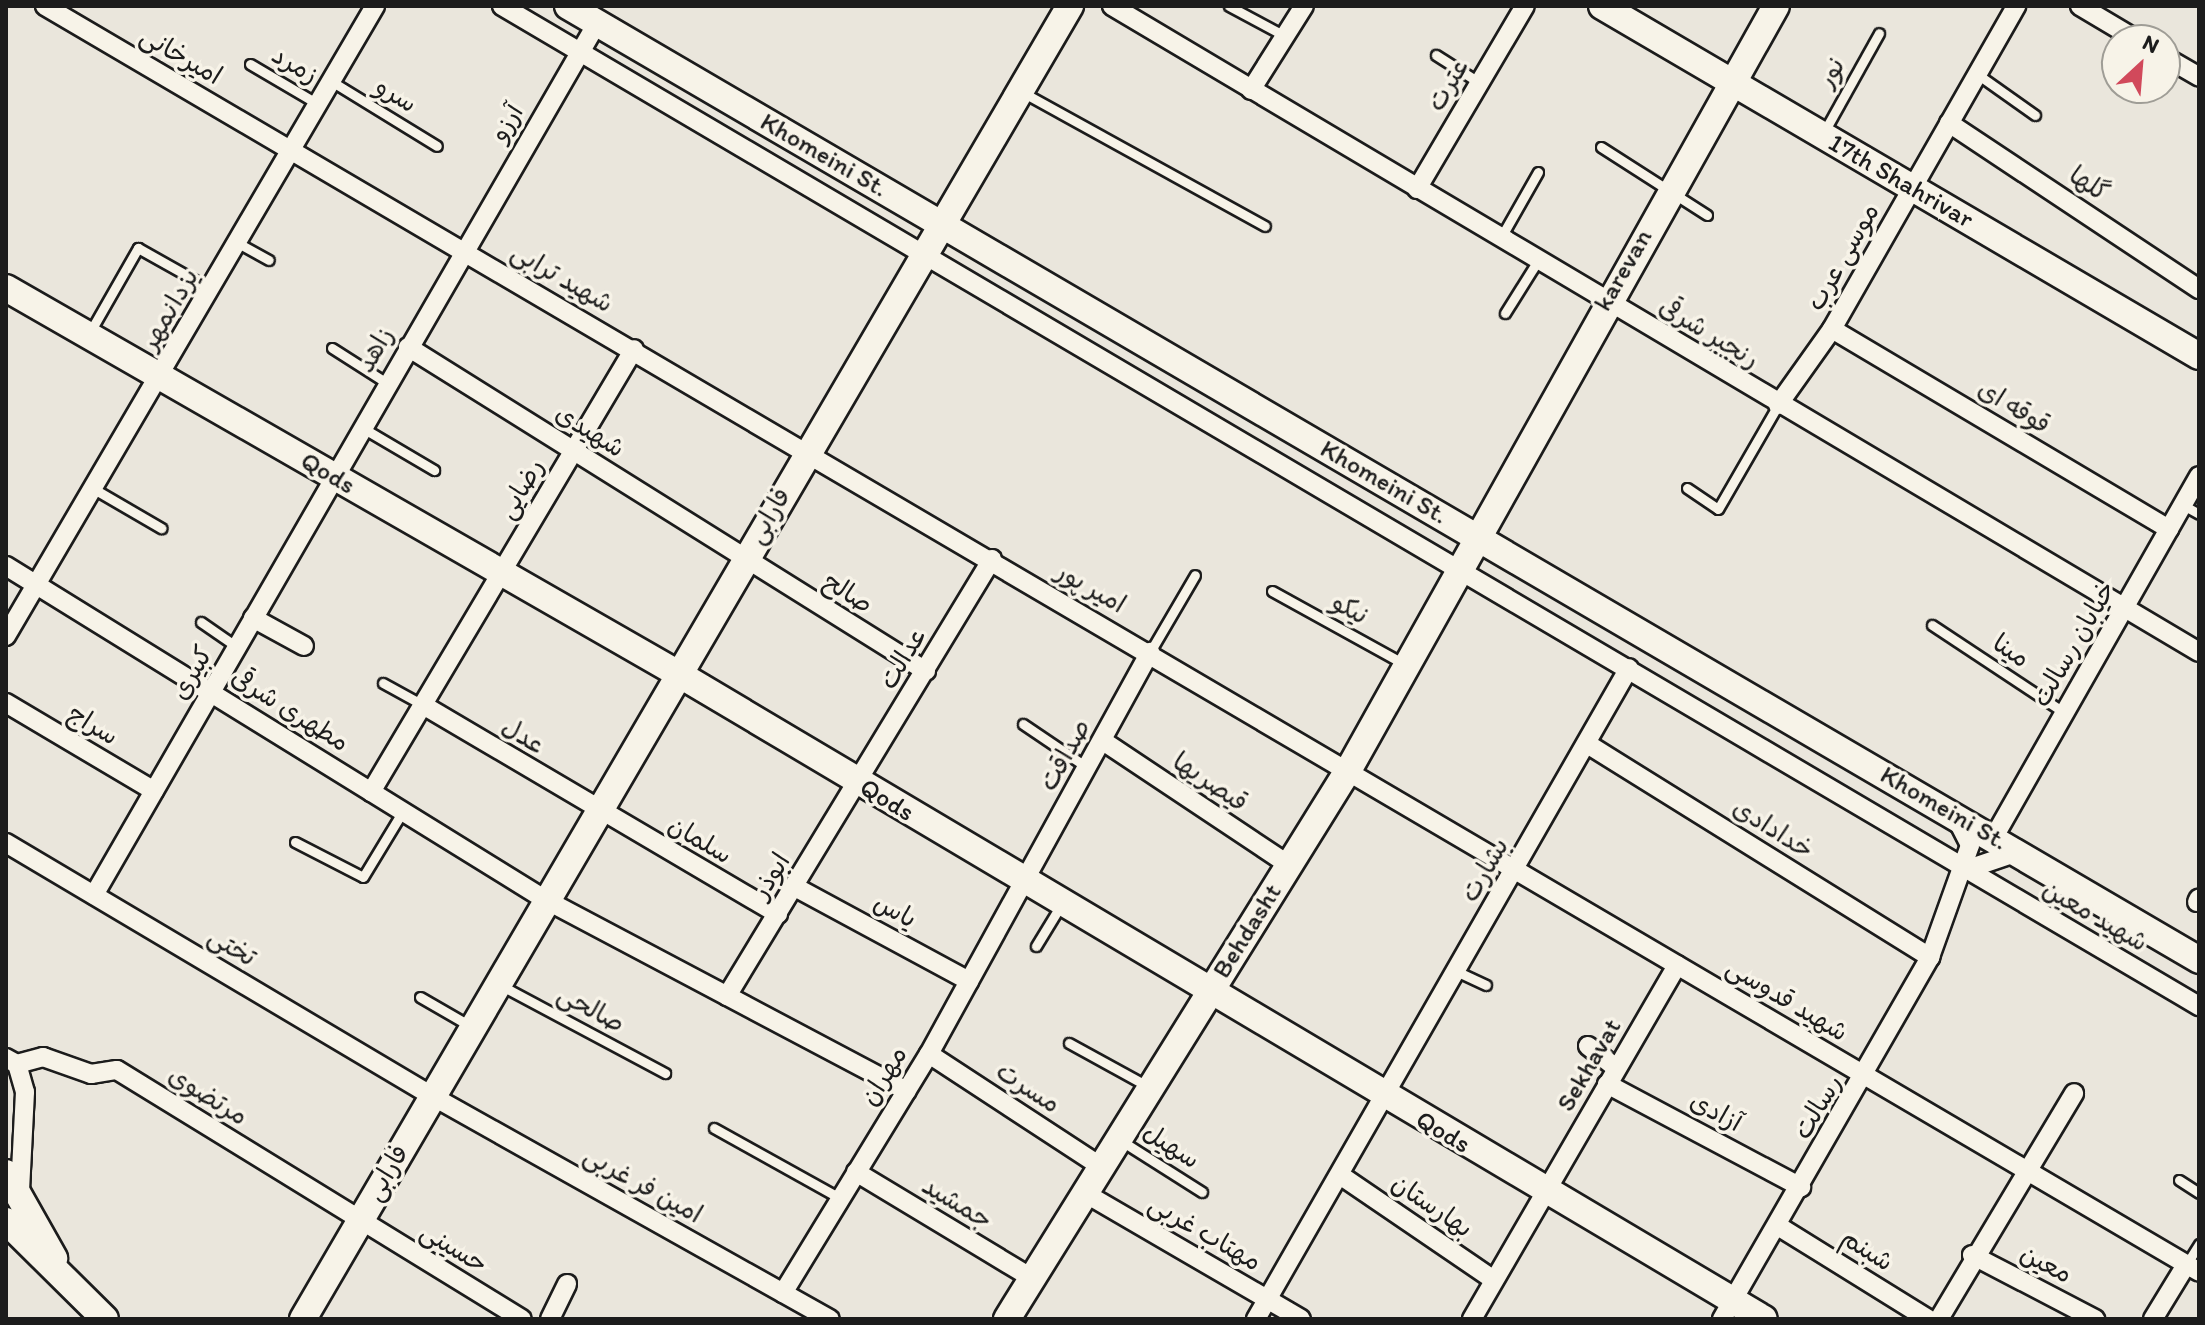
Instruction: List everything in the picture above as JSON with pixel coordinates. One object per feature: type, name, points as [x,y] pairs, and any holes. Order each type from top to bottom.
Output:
[{"type":"street","name":"امیرخانی","points":[[45,6],[291,150]]},
{"type":"street","name":"یزدانمهر","points":[[6,636],[161,377],[375,6]]},
{"type":"street","name":"شهید معین","points":[[502,6],[925,252],[2199,1006]]},
{"type":"street","name":"Khomeini St.","points":[[568,6],[1994,837],[2199,960]]},
{"type":"street","name":"فارابی","points":[[303,1319],[677,673],[1070,6]]},
{"type":"street","name":"رنجبر شرقی","points":[[1112,6],[1604,302],[2199,652]]},
{"type":"street","points":[[1251,90],[1304,6]]},
{"type":"street","name":"عترت","points":[[1417,189],[1525,6]]},
{"type":"street","name":"17th Shahrivar","points":[[1602,6],[2199,356]]},
{"type":"street","name":"karevan","points":[[1478,538],[1604,302],[1776,6]]},
{"type":"street","name":"موسی عرب","points":[[1778,405],[1832,329],[2016,6]]},
{"type":"street","points":[[2080,6],[2110,24]]},
{"type":"street","name":"آرزو","points":[[461,249],[597,23]]},
{"type":"street","points":[[2181,66],[2199,77]]},
{"type":"street","name":"گلها","points":[[1949,123],[2199,289]]},
{"type":"street","name":"شهید ترابی","points":[[291,150],[808,451]]},
{"type":"street","name":"زاهد","points":[[333,476],[461,249]]},
{"type":"street","name":"Qods","points":[[6,288],[677,673],[1208,994],[1545,1191],[1728,1310],[1764,1319]]},
{"type":"street","name":"قوقه ای","points":[[1832,329],[2169,529]]},
{"type":"street","name":"شهیدی","points":[[408,347],[744,559]]},
{"type":"street","name":"رضایی","points":[[501,572],[634,349]]},
{"type":"street","name":"امیر پور","points":[[808,451],[1349,769]]},
{"type":"street","name":"کبیری","points":[[94,895],[333,476]]},
{"type":"street","name":"خیابان رسالت","points":[[1994,837],[2169,529],[2191,509],[2199,476]]},
{"type":"street","name":"Behdasht","points":[[1007,1319],[1083,1192],[1349,769],[1478,538]]},
{"type":"street","name":"صالح","points":[[744,559],[926,671]]},
{"type":"street","name":"عدالت","points":[[859,783],[992,559]]},
{"type":"street","name":"مطهری شرقی","points":[[6,566],[546,900]]},
{"type":"street","points":[[371,792],[501,572]]},
{"type":"street","points":[[253,618],[304,646]]},
{"type":"street","name":"صداقت","points":[[1023,882],[1150,652]]},
{"type":"street","name":"بشارت","points":[[1385,1098],[1515,868],[1589,745],[1629,668]]},
{"type":"street","name":"سراج","points":[[6,703],[154,791]]},
{"type":"street","name":"عدل","points":[[423,705],[597,811]]},
{"type":"street","name":"قیصریها","points":[[1103,741],[1289,865]]},
{"type":"street","name":"خدادادی","points":[[1589,745],[1930,957]]},
{"type":"street","name":"شهید قدوسی","points":[[1349,769],[2193,1268]]},
{"type":"street","name":"ابوذر","points":[[727,996],[859,783]]},
{"type":"street","name":"سلمان","points":[[597,811],[778,914]]},
{"type":"street","name":"رسالت","points":[[1728,1310],[1866,1077],[1930,957],[1965,870],[1970,845],[1955,815]]},
{"type":"street","name":"تختی","points":[[6,843],[432,1096]]},
{"type":"street","points":[[1965,870],[2019,852]]},
{"type":"street","name":"مهران","points":[[783,1293],[929,1054],[1023,882]]},
{"type":"street","name":"یاس","points":[[795,887],[969,981]]},
{"type":"street","points":[[546,900],[906,1091]]},
{"type":"street","name":"Sekhavat","points":[[1472,1319],[1677,965]]},
{"type":"street","name":"آزادی","points":[[1588,1046],[1612,1076],[1801,1187]]},
{"type":"street","name":"مسرت","points":[[929,1054],[1100,1166]]},
{"type":"street","name":"مرتضوی","points":[[12,1061],[43,1057],[91,1074],[117,1070],[359,1222]]},
{"type":"street","points":[[12,1061],[25,1092],[13,1181],[61,1272]]},
{"type":"street","points":[[1939,1319],[1972,1255],[2074,1093]]},
{"type":"street","name":"امین فر غربی","points":[[432,1096],[828,1319]]},
{"type":"street","points":[[1256,1319],[1385,1098]]},
{"type":"street","name":"جمشید","points":[[856,1172],[1032,1278]]},
{"type":"street","name":"بهارستان","points":[[1340,1175],[1494,1280]]},
{"type":"street","name":"مهتاب غربی","points":[[1083,1192],[1301,1319]]},
{"type":"street","points":[[6,1221],[61,1272],[105,1319]]},
{"type":"street","name":"حسینی","points":[[359,1222],[522,1319]]},
{"type":"street","name":"شبنم","points":[[1778,1226],[1928,1319]]},
{"type":"street","name":"معین","points":[[1972,1255],[2095,1319]]},
{"type":"street","points":[[2153,1319],[2193,1268]]},
{"type":"street","points":[[550,1319],[567,1284]]},
{"type":"lane","points":[[1229,6],[1285,36]]},
{"type":"lane","name":"نور","points":[[1822,135],[1879,33]]},
{"type":"lane","points":[[1436,55],[1480,83]]},
{"type":"lane","name":"زمرد","points":[[250,64],[318,104]]},
{"type":"lane","points":[[1977,74],[2035,115]]},
{"type":"lane","name":"سرو","points":[[331,81],[437,146]]},
{"type":"lane","points":[[1020,91],[1265,226]]},
{"type":"lane","points":[[1601,147],[1666,195],[1707,215]]},
{"type":"lane","points":[[1500,239],[1538,172]]},
{"type":"lane","points":[[238,243],[269,260]]},
{"type":"lane","points":[[88,335],[138,248],[211,289]]},
{"type":"lane","points":[[1505,313],[1537,262]]},
{"type":"lane","points":[[332,348],[387,383]]},
{"type":"lane","points":[[1687,488],[1718,509],[1778,405]]},
{"type":"lane","points":[[361,427],[434,470]]},
{"type":"lane","points":[[94,489],[161,528]]},
{"type":"lane","points":[[1150,652],[1195,575]]},
{"type":"lane","name":"نیکو","points":[[1272,591],[1407,666]]},
{"type":"lane","points":[[201,622],[237,647]]},
{"type":"lane","name":"مینا","points":[[1932,625],[2065,713]]},
{"type":"lane","points":[[383,683],[423,705]]},
{"type":"lane","points":[[1023,724],[1088,768]]},
{"type":"lane","points":[[295,842],[363,877],[403,811]]},
{"type":"lane","points":[[1036,946],[1061,905]]},
{"type":"lane","points":[[1456,971],[1486,985]]},
{"type":"lane","name":"صالحی","points":[[497,983],[665,1073]]},
{"type":"lane","points":[[420,997],[472,1027]]},
{"type":"lane","points":[[1069,1043],[1149,1087]]},
{"type":"lane","points":[[714,1128],[840,1198]]},
{"type":"lane","name":"سهیل","points":[[1117,1138],[1202,1192]]},
{"type":"lane","points":[[2179,1180],[2199,1193]]},
{"type":"lane","points":[[2193,1268],[2199,1244]]}]
